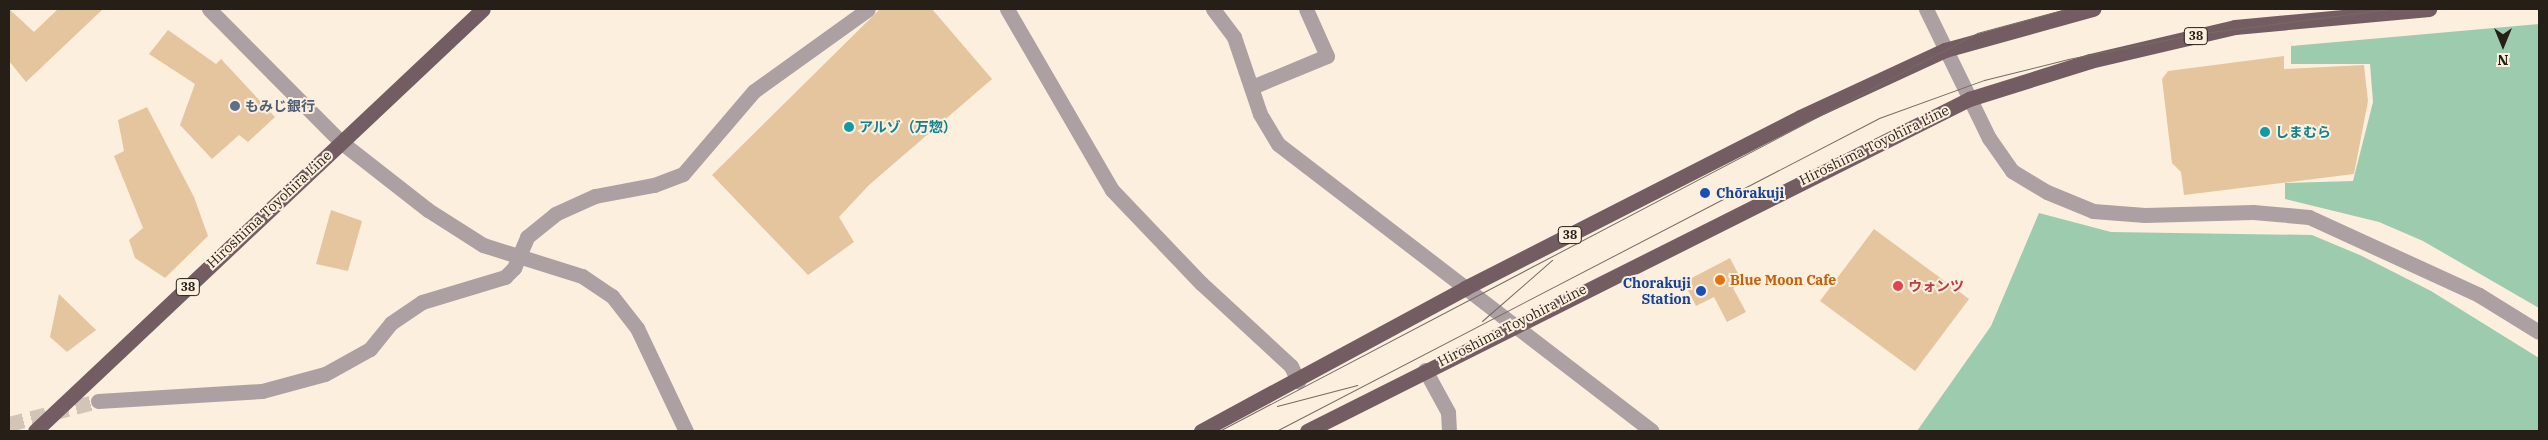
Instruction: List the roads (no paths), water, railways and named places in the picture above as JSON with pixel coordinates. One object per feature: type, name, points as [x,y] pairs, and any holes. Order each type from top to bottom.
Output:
[{"type":"main road","name":"Hiroshima Toyohira Line","points":[[35,431],[483,9]]},
{"type":"main road","name":"38","points":[[1201,431],[1298,381],[1465,288],[1800,118],[1945,50],[2093,9]]},
{"type":"main road","name":"Hiroshima Toyohira Line","points":[[1307,431],[1513,324],[1969,99],[2090,61],[2236,26],[2429,9]]},
{"type":"street","points":[[208,9],[340,142],[428,210],[483,245],[582,276],[612,296],[637,328],[686,431]]},
{"type":"street","points":[[98,401],[262,391],[325,374],[370,349],[391,323],[422,302],[505,277],[519,257],[527,237],[555,214],[595,196],[654,185],[683,174],[754,91],[868,9]]},
{"type":"street","points":[[1006,9],[1112,190],[1201,283],[1291,366],[1298,381]]},
{"type":"street","points":[[1212,9],[1234,37],[1260,114],[1278,144],[1652,431]]},
{"type":"street","points":[[1252,87],[1326,56],[1306,9]]},
{"type":"street","points":[[1926,9],[1969,99],[2012,171],[2093,211],[2146,215],[2253,212],[2309,217],[2479,295],[2539,332]]},
{"type":"street","points":[[1425,370],[1448,412],[1449,431]]},
{"type":"tunnel","points":[[9,424],[98,401]]},
{"type":"tram line","points":[[1219,431],[1977,33],[2066,9]]},
{"type":"tram line","points":[[1276,431],[1879,118],[1984,80],[2068,59],[2195,34],[2391,9]]},
{"type":"tram line","points":[[1482,321],[1552,260]]},
{"type":"tram line","points":[[1277,406],[1357,385]]},
{"type":"place","name":"もみじ銀行","points":[[235,106]]},
{"type":"place","name":"アルゾ（万惣）","points":[[849,127]]},
{"type":"place","name":"しまむら","points":[[2265,132]]},
{"type":"place","name":"Chōrakuji","points":[[1705,193]]},
{"type":"place","name":"Blue Moon Cafe","points":[[1720,280]]},
{"type":"place","name":"ウォンツ","points":[[1898,286]]},
{"type":"place","name":"Chorakuji Station","points":[[1701,291]]}]
